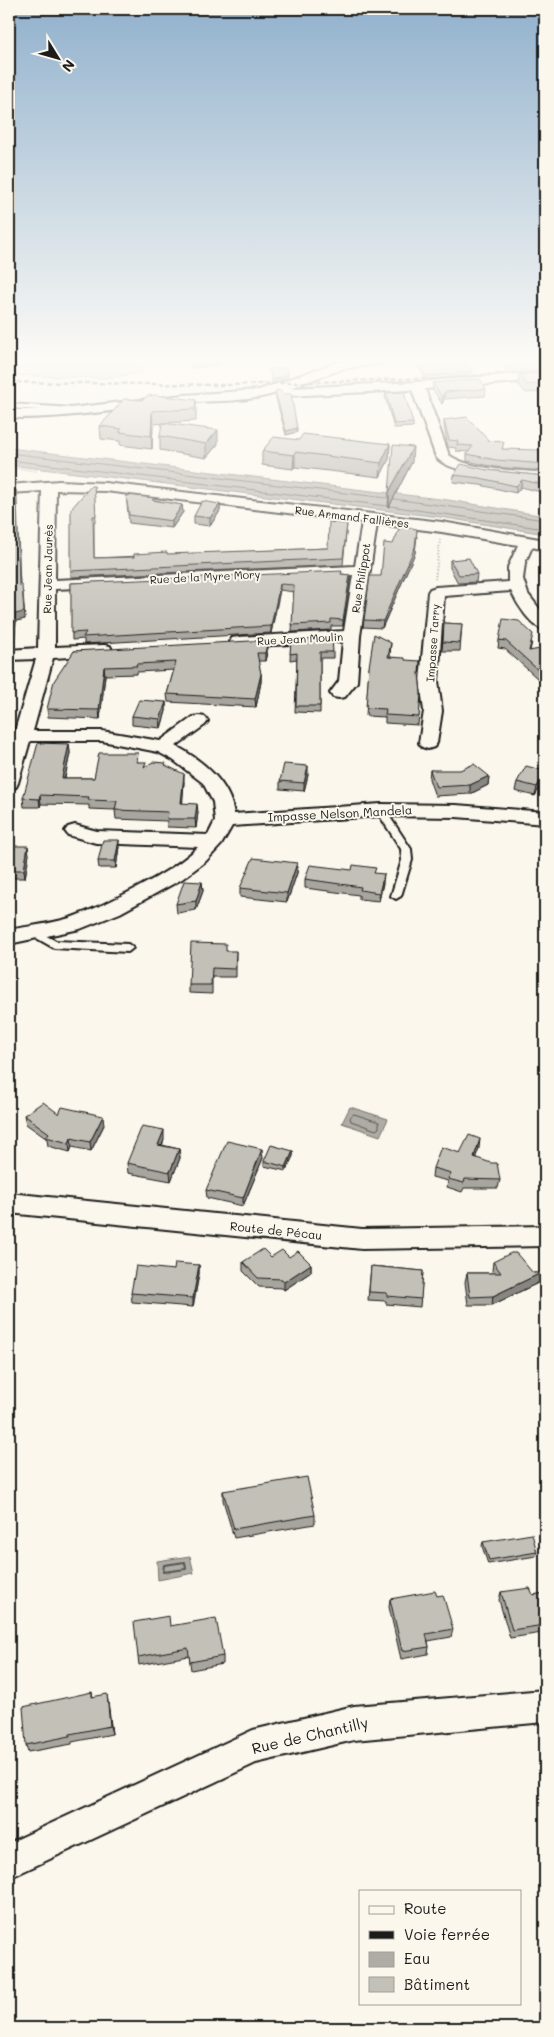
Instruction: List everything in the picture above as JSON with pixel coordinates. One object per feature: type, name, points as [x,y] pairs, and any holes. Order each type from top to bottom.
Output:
[{"type":"street","points":[[441,454],[446,462],[454,465],[545,477]]},
{"type":"street","name":"Rue Armand Fallières","points":[[9,489],[49,486],[105,487],[442,528],[545,545]]},
{"type":"street","name":"Rue Jean Jaurès","points":[[9,783],[46,653],[49,486]]},
{"type":"street","name":"Rue Philippot","points":[[340,693],[348,682],[352,636],[370,519]]},
{"type":"street","points":[[527,541],[515,570],[515,586],[545,625]]},
{"type":"street","name":"Rue de la Myre Mory","points":[[48,585],[362,570]]},
{"type":"street","name":"Impasse Tarry","points":[[428,743],[432,711],[429,681],[436,592],[515,586]]},
{"type":"street","name":"Rue Jean Moulin","points":[[224,643],[352,636]]},
{"type":"street","points":[[9,655],[125,649]]},
{"type":"street","points":[[162,747],[199,721]]},
{"type":"street","points":[[9,937],[73,924],[114,908],[175,874],[198,858],[214,841],[225,821],[223,802],[210,780],[180,756],[162,747],[102,736],[23,736]]},
{"type":"street","name":"Impasse Nelson Mandela","points":[[225,821],[381,810],[456,811],[545,818]]},
{"type":"street","points":[[75,831],[96,838],[214,841]]},
{"type":"street","name":"Route de Pécau","points":[[9,1203],[362,1239],[545,1236]]},
{"type":"street","name":"Rue de Chantilly","points":[[9,1861],[254,1748],[354,1723],[545,1706]]},
{"type":"lane","points":[[381,810],[406,849],[407,860],[396,896]]},
{"type":"lane","points":[[35,933],[54,944],[128,948]]},
{"type":"path","points":[[436,592],[434,574],[442,528]]},
{"type":"water","points":[[9,454],[60,454],[448,500],[545,516],[545,534],[440,517],[9,465]]},
{"type":"water","points":[[350,1107],[388,1119],[380,1136],[342,1123]]},
{"type":"water","points":[[190,1556],[194,1573],[158,1580],[157,1561]]},
{"type":"building","points":[[311,454],[385,454],[381,463]]},
{"type":"building","points":[[392,454],[409,454],[389,492]]},
{"type":"building","points":[[467,454],[540,454],[540,456],[545,456],[545,464],[496,460]]},
{"type":"building","points":[[461,464],[487,470],[545,476],[545,485],[522,480],[516,486],[480,478],[454,475]]},
{"type":"building","points":[[91,486],[94,486],[96,516],[93,516],[94,558],[134,557],[134,554],[167,552],[167,554],[328,548],[329,522],[347,524],[343,558],[71,571],[71,509]]},
{"type":"building","points":[[9,490],[16,490],[19,585],[22,585],[24,612],[15,614],[13,637],[9,637]]},
{"type":"building","points":[[126,495],[154,498],[152,500],[182,505],[172,521],[129,515]]},
{"type":"building","points":[[202,501],[220,504],[210,518],[194,516]]},
{"type":"building","points":[[400,527],[417,529],[415,547],[383,621],[364,620],[370,576],[381,576],[384,543],[393,544]]},
{"type":"building","points":[[469,558],[477,574],[459,575],[450,560]]},
{"type":"building","points":[[342,571],[341,574],[350,575],[343,620],[331,619],[331,623],[292,625],[294,585],[280,584],[271,626],[83,637],[86,632],[71,633],[71,583]]},
{"type":"building","points":[[503,619],[519,621],[533,634],[529,651],[540,649],[545,653],[545,669],[539,671],[506,641],[499,640]]},
{"type":"building","points":[[444,623],[462,624],[460,643],[443,642]]},
{"type":"building","points":[[374,634],[391,643],[388,657],[420,661],[421,694],[419,717],[385,715],[386,709],[366,708]]},
{"type":"building","points":[[332,638],[333,652],[320,652],[320,706],[296,706],[297,653],[290,654],[291,641]]},
{"type":"building","points":[[268,640],[265,653],[257,653],[261,674],[255,699],[167,694],[176,662],[104,667],[99,710],[47,709],[54,681],[74,651]]},
{"type":"building","points":[[139,700],[166,702],[160,719],[132,716]]},
{"type":"building","points":[[38,743],[69,744],[62,778],[94,778],[99,753],[138,753],[137,762],[146,762],[144,767],[153,762],[166,763],[165,765],[184,774],[181,803],[197,804],[195,819],[167,819],[168,812],[115,810],[117,801],[88,800],[89,797],[40,795],[39,799],[23,798]]},
{"type":"building","points":[[284,764],[308,766],[304,783],[280,781]]},
{"type":"building","points":[[474,764],[489,776],[470,785],[436,787],[430,770],[460,770]]},
{"type":"building","points":[[526,766],[545,771],[537,787],[517,782]]},
{"type":"building","points":[[103,840],[119,840],[115,861],[98,861]]},
{"type":"building","points":[[9,846],[28,846],[24,870],[9,870]]},
{"type":"building","points":[[253,858],[297,863],[287,893],[240,888]]},
{"type":"building","points":[[310,865],[352,870],[353,865],[376,868],[374,873],[384,874],[379,893],[360,890],[361,887],[305,879]]},
{"type":"building","points":[[184,881],[202,882],[196,901],[176,904]]},
{"type":"building","points":[[191,943],[226,944],[226,951],[236,951],[235,969],[212,968],[211,985],[189,985]]},
{"type":"building","points":[[43,1102],[59,1114],[62,1107],[103,1116],[90,1142],[71,1138],[69,1143],[46,1137],[49,1133],[24,1115]]},
{"type":"building","points":[[142,1126],[164,1130],[158,1145],[179,1149],[170,1172],[127,1163]]},
{"type":"building","points":[[469,1135],[480,1139],[474,1157],[491,1163],[497,1163],[500,1180],[465,1179],[464,1183],[448,1179],[451,1173],[433,1168],[441,1147],[460,1153]]},
{"type":"building","points":[[227,1141],[262,1149],[243,1198],[206,1190]]},
{"type":"building","points":[[271,1145],[293,1151],[286,1167],[264,1161]]},
{"type":"building","points":[[263,1249],[271,1257],[282,1250],[289,1257],[298,1251],[311,1264],[284,1282],[282,1279],[258,1278],[243,1262]]},
{"type":"building","points":[[511,1253],[516,1253],[533,1273],[541,1273],[493,1296],[470,1297],[467,1273],[501,1273],[493,1262]]},
{"type":"building","points":[[175,1263],[199,1265],[193,1298],[131,1293],[136,1266],[174,1270]]},
{"type":"building","points":[[371,1266],[423,1271],[421,1299],[387,1296],[387,1293],[369,1292]]},
{"type":"building","points":[[307,1477],[315,1515],[234,1529],[223,1491]]},
{"type":"building","points":[[532,1534],[537,1552],[489,1560],[483,1542]]},
{"type":"building","points":[[530,1588],[533,1595],[545,1593],[545,1629],[544,1625],[512,1630],[501,1592]]},
{"type":"building","points":[[435,1591],[437,1596],[443,1595],[453,1629],[426,1634],[429,1647],[402,1651],[390,1599]]},
{"type":"building","points":[[169,1616],[170,1626],[216,1618],[223,1656],[190,1662],[188,1648],[138,1657],[134,1622]]},
{"type":"building","points":[[92,1692],[92,1697],[107,1694],[110,1726],[26,1745],[23,1707]]}]
